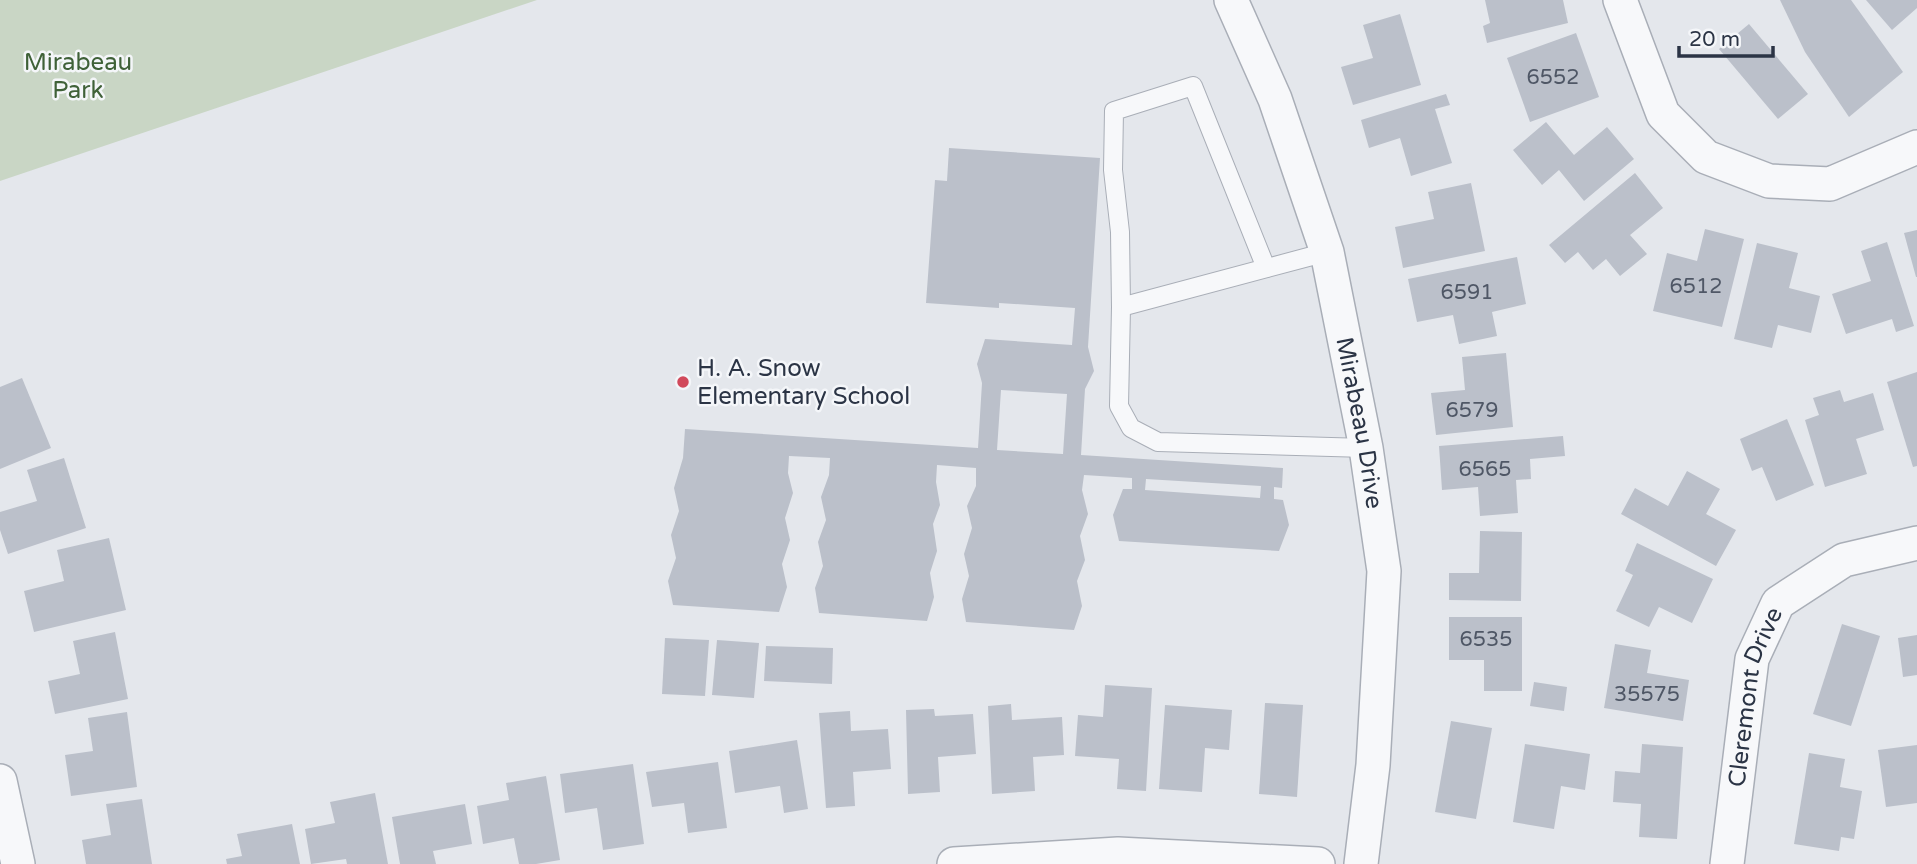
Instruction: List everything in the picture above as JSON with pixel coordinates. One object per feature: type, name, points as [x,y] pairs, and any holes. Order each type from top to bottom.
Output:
[{"type":"street","name":"Mirabeau Drive","points":[[1231,0],[1275,99],[1327,252],[1366,448],[1384,571],[1373,765],[1361,864]]},
{"type":"street","points":[[1620,0],[1663,114],[1706,157],[1769,181],[1830,184],[1917,147]]},
{"type":"street","name":"Cleremont Drive","points":[[1727,864],[1752,660],[1778,603],[1844,560],[1917,542]]},
{"type":"street","points":[[0,781],[18,864]]},
{"type":"street","points":[[954,864],[1118,854],[1318,864]]},
{"type":"lane","points":[[1266,268],[1193,86],[1114,111],[1113,170],[1119,233],[1121,307],[1119,406],[1131,428],[1158,442],[1366,448]]},
{"type":"lane","points":[[1121,307],[1327,252]]},
{"type":"green space","name":"Mirabeau Park","points":[[0,0],[537,0],[0,181]]},
{"type":"building","points":[[1485,0],[1563,0],[1568,23],[1487,43],[1483,26],[1490,23]]},
{"type":"building","points":[[1780,0],[1851,0],[1903,72],[1849,117],[1805,52]]},
{"type":"building","points":[[1866,0],[1917,0],[1917,8],[1892,30]]},
{"type":"building","points":[[1400,14],[1421,85],[1353,105],[1341,67],[1373,58],[1363,25]]},
{"type":"building","points":[[1749,24],[1808,94],[1778,119],[1719,49]]},
{"type":"building","points":[[1576,33],[1599,97],[1530,122],[1507,58]]},
{"type":"building","points":[[1446,94],[1450,105],[1435,109],[1452,163],[1411,176],[1400,138],[1369,148],[1361,120]]},
{"type":"building","points":[[1546,122],[1574,155],[1607,127],[1634,159],[1584,201],[1559,170],[1542,185],[1513,150]]},
{"type":"building","points":[[949,148],[1100,158],[1088,347],[1094,371],[1085,389],[1081,455],[1283,468],[1282,488],[1274,487],[1274,499],[1283,500],[1289,525],[1279,551],[1119,541],[1113,515],[1123,489],[1132,489],[1132,478],[1084,475],[1082,490],[1088,514],[1080,536],[1085,560],[1077,581],[1082,606],[1074,630],[966,622],[962,599],[969,576],[964,554],[972,528],[967,506],[976,486],[976,468],[937,465],[936,482],[940,505],[933,524],[937,551],[930,573],[934,597],[927,621],[819,613],[815,588],[823,566],[818,542],[826,520],[821,497],[829,475],[830,458],[789,456],[788,473],[793,493],[785,518],[790,540],[782,564],[787,587],[779,612],[673,605],[668,581],[676,558],[671,535],[679,511],[674,488],[683,458],[685,429],[978,448],[982,383],[977,364],[985,339],[1072,345],[1075,308],[999,303],[999,308],[926,303],[935,180],[947,181]],"holes":[[[1001,390],[1067,394],[1063,454],[997,450]],[[1146,479],[1261,486],[1260,498],[1145,490]]]},
{"type":"building","points":[[1635,173],[1663,208],[1630,235],[1647,254],[1620,276],[1606,259],[1593,270],[1578,252],[1565,263],[1549,245]]},
{"type":"building","points":[[1471,183],[1485,251],[1403,268],[1395,227],[1434,219],[1428,192]]},
{"type":"building","points":[[1705,229],[1744,239],[1722,327],[1653,311],[1667,253],[1697,261]]},
{"type":"building","points":[[1917,230],[1917,277],[1916,277],[1904,233]]},
{"type":"building","points":[[1887,242],[1914,326],[1896,332],[1892,319],[1846,334],[1832,294],[1871,281],[1861,251]]},
{"type":"building","points":[[1757,243],[1798,253],[1789,288],[1820,296],[1811,333],[1778,325],[1772,348],[1734,339]]},
{"type":"building","points":[[1517,257],[1526,304],[1492,312],[1497,336],[1459,344],[1453,315],[1417,322],[1408,279]]},
{"type":"building","points":[[1506,353],[1513,427],[1436,435],[1431,393],[1465,390],[1462,357]]},
{"type":"building","points":[[1917,372],[1917,466],[1913,467],[1887,382]]},
{"type":"building","points":[[22,378],[51,448],[0,469],[0,387]]},
{"type":"building","points":[[1840,390],[1844,402],[1873,393],[1884,430],[1856,439],[1867,474],[1825,487],[1805,420],[1819,415],[1813,398]]},
{"type":"building","points":[[1787,419],[1814,485],[1776,501],[1762,467],[1752,471],[1740,439]]},
{"type":"building","points":[[1563,436],[1565,456],[1530,459],[1531,479],[1516,480],[1518,513],[1480,516],[1478,487],[1442,490],[1439,446]]},
{"type":"building","points":[[64,458],[86,528],[8,554],[0,530],[0,512],[37,501],[27,470]]},
{"type":"building","points":[[1687,471],[1720,489],[1706,514],[1736,530],[1716,566],[1621,514],[1635,488],[1668,506]]},
{"type":"building","points":[[1480,531],[1522,532],[1521,601],[1449,600],[1449,573],[1479,573]]},
{"type":"building","points":[[109,538],[126,610],[34,632],[24,591],[64,581],[57,550]]},
{"type":"building","points":[[1637,543],[1713,579],[1692,623],[1659,607],[1649,627],[1616,611],[1633,575],[1625,571]]},
{"type":"building","points":[[1449,617],[1522,617],[1522,691],[1484,691],[1484,660],[1449,660]]},
{"type":"building","points":[[1842,624],[1880,636],[1851,726],[1813,714]]},
{"type":"building","points":[[115,632],[128,699],[55,714],[48,681],[80,674],[73,641]]},
{"type":"building","points":[[1917,635],[1917,675],[1903,677],[1898,638]]},
{"type":"building","points":[[665,638],[709,640],[705,696],[662,694]]},
{"type":"building","points":[[717,640],[759,643],[754,698],[712,695]]},
{"type":"building","points":[[1615,644],[1651,650],[1647,673],[1689,680],[1683,721],[1604,708]]},
{"type":"building","points":[[766,646],[833,648],[832,684],[764,681]]},
{"type":"building","points":[[1534,682],[1567,687],[1564,711],[1530,706]]},
{"type":"building","points":[[1105,685],[1152,688],[1146,791],[1117,789],[1119,759],[1075,756],[1078,715],[1103,717]]},
{"type":"building","points":[[1265,703],[1303,705],[1297,797],[1259,794]]},
{"type":"building","points":[[1011,704],[1012,720],[1062,717],[1064,755],[1033,757],[1035,791],[992,794],[988,706]]},
{"type":"building","points":[[1165,705],[1232,710],[1229,750],[1205,748],[1202,792],[1159,789]]},
{"type":"building","points":[[934,709],[935,716],[973,714],[976,754],[938,757],[940,792],[908,794],[906,710]]},
{"type":"building","points":[[850,711],[851,731],[888,729],[891,769],[853,772],[855,806],[826,808],[819,713]]},
{"type":"building","points":[[127,712],[137,787],[71,796],[65,755],[93,751],[88,718]]},
{"type":"building","points":[[1451,721],[1492,728],[1476,819],[1435,812]]},
{"type":"building","points":[[797,740],[808,809],[784,813],[780,786],[735,793],[729,751]]},
{"type":"building","points":[[1525,744],[1590,754],[1585,790],[1561,786],[1554,829],[1513,822]]},
{"type":"building","points":[[1642,744],[1683,747],[1677,839],[1639,837],[1641,804],[1613,802],[1615,771],[1640,773]]},
{"type":"building","points":[[1917,745],[1917,803],[1886,807],[1878,750]]},
{"type":"building","points":[[1809,753],[1845,759],[1840,787],[1862,791],[1854,839],[1841,837],[1839,851],[1794,844]]},
{"type":"building","points":[[718,762],[727,828],[688,833],[684,803],[652,807],[646,772]]},
{"type":"building","points":[[633,764],[644,844],[603,850],[597,808],[565,813],[560,774]]},
{"type":"building","points":[[546,776],[560,860],[519,864],[514,838],[483,844],[477,806],[509,800],[506,783]]},
{"type":"building","points":[[375,793],[388,864],[347,864],[346,859],[311,864],[305,829],[335,823],[330,802]]},
{"type":"building","points":[[142,799],[152,864],[86,864],[82,840],[111,835],[106,804]]},
{"type":"building","points":[[465,804],[472,844],[433,851],[436,864],[400,864],[392,817]]},
{"type":"building","points":[[292,824],[300,864],[227,864],[226,859],[242,856],[237,834]]},
{"type":"place","name":"H. A. Snow Elementary School","points":[[683,382]]}]
